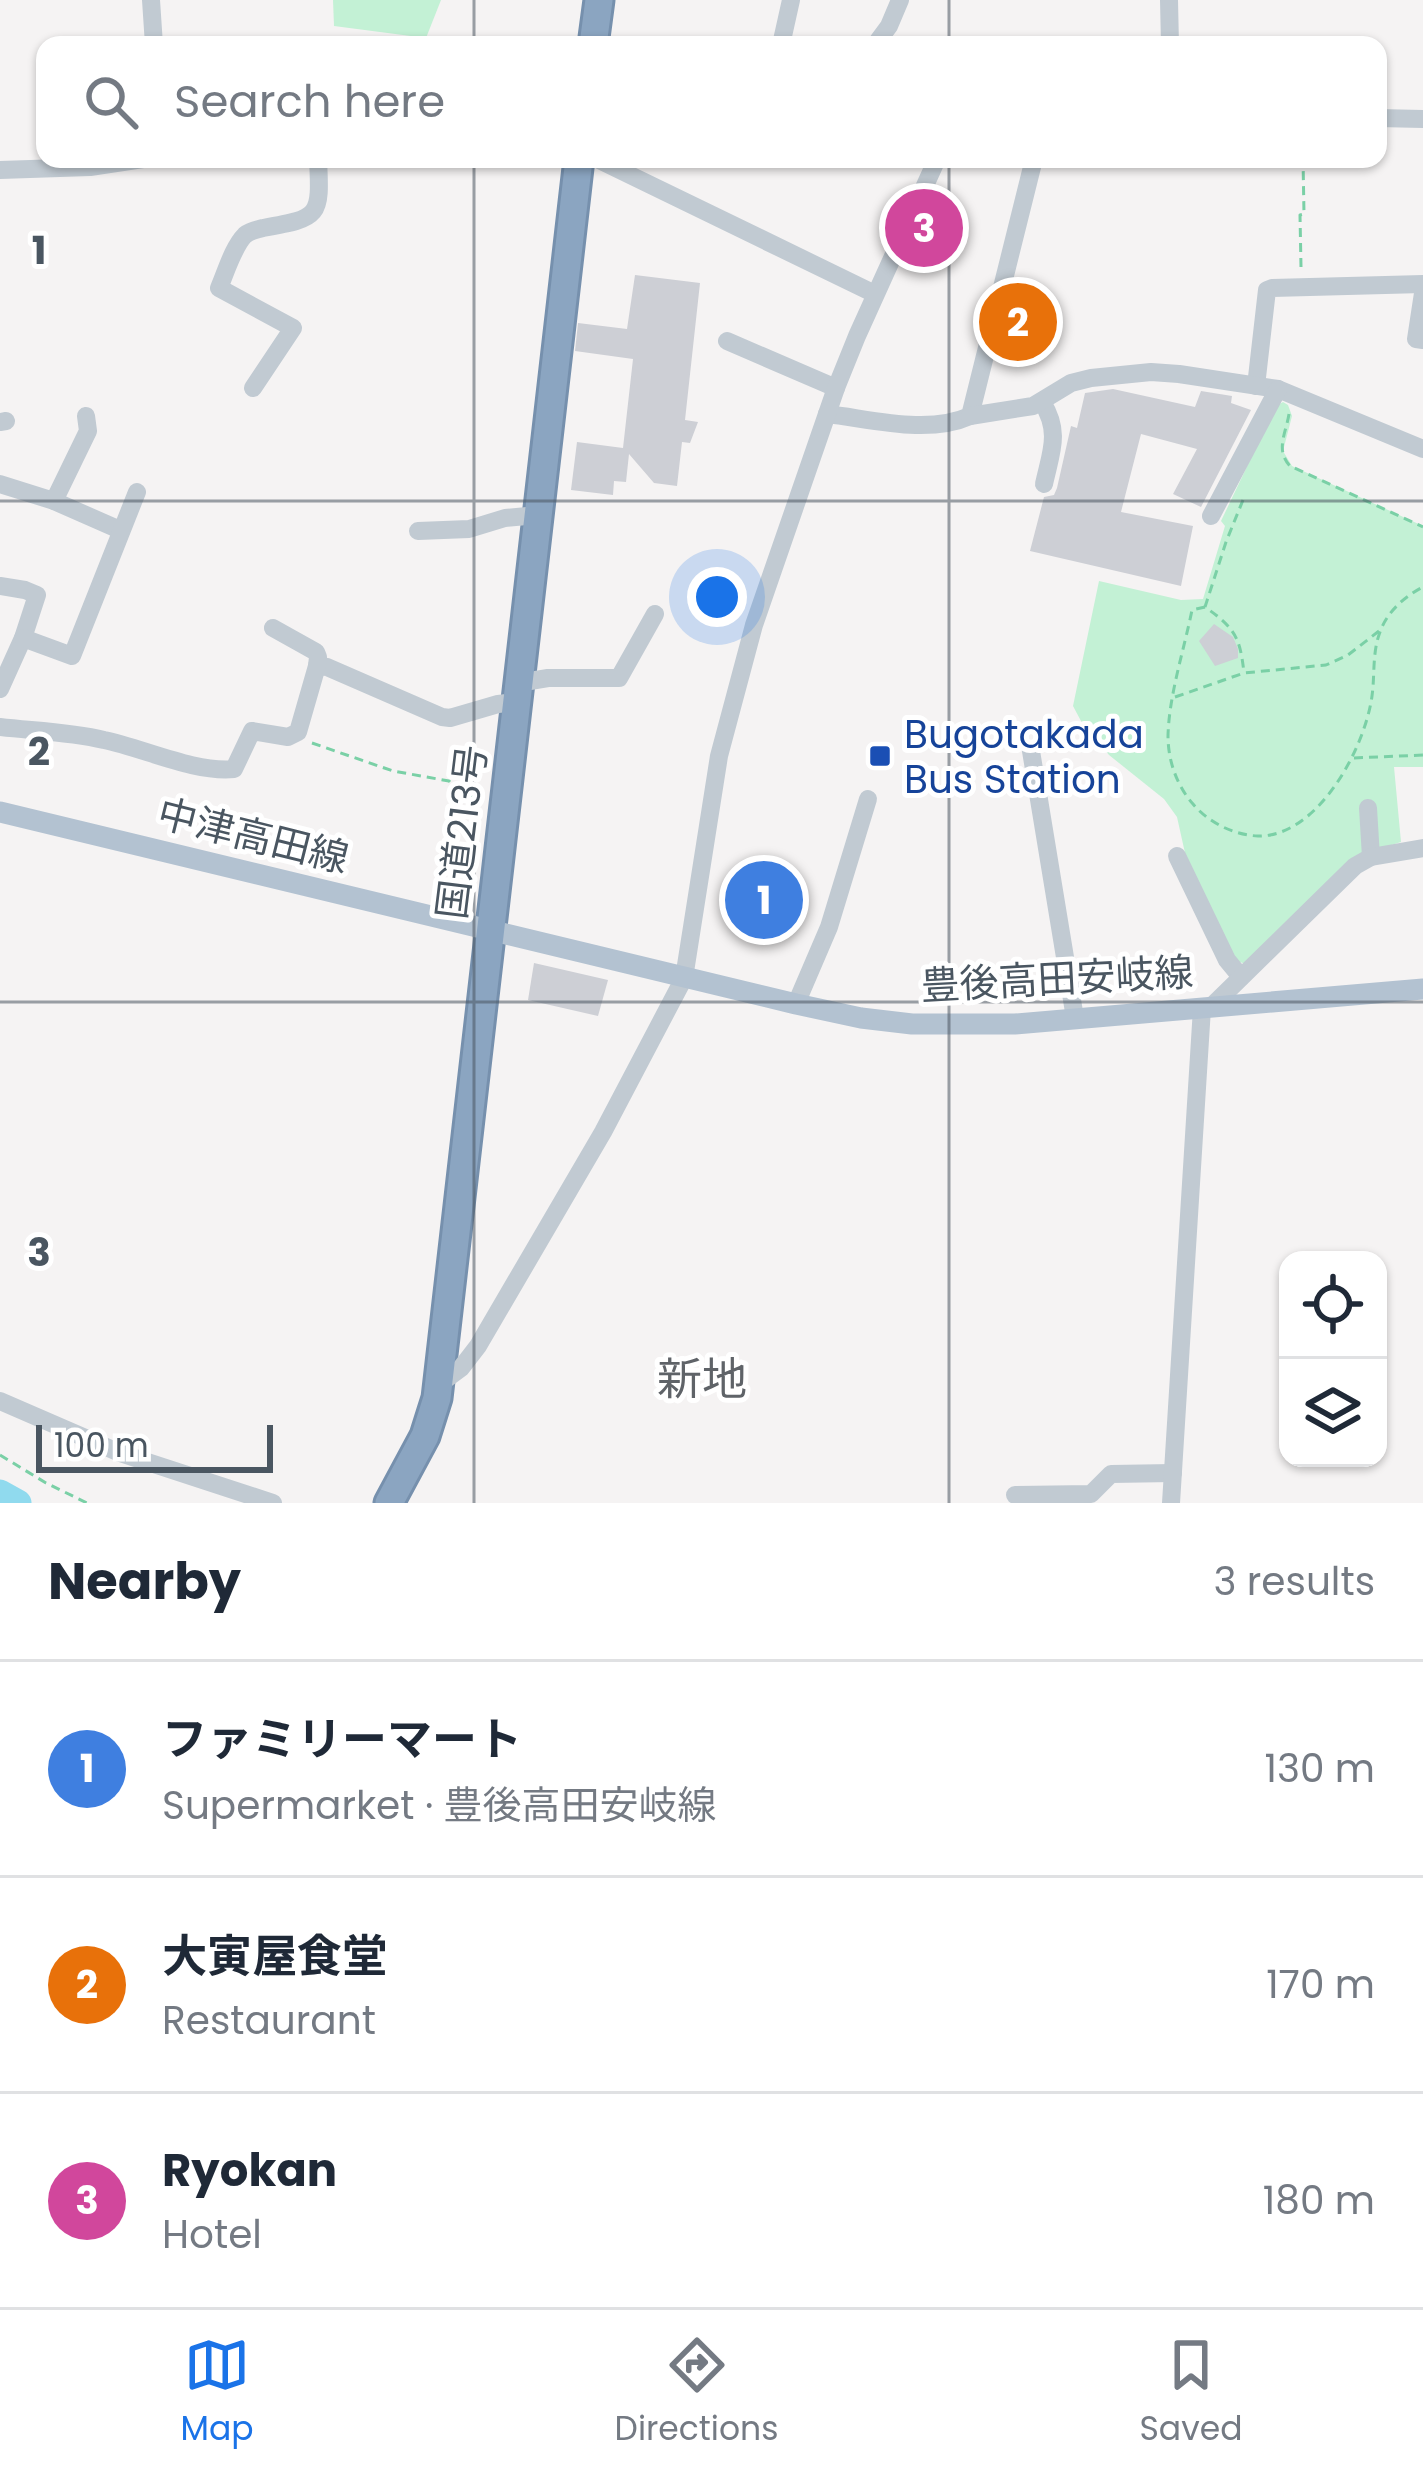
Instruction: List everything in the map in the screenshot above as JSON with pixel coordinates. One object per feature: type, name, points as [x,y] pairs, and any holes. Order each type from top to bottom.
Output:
[{"type":"highway","points":[[594,36],[598,0]]},
{"type":"highway","name":"国道213号","points":[[389,1503],[430,1424],[438,1385],[579,168]]},
{"type":"main road","name":"中津高田線","points":[[0,812],[489,931]]},
{"type":"main road","name":"豊後高田安岐線","points":[[489,931],[796,1004],[912,1024],[1015,1024],[1423,989]]},
{"type":"street","points":[[151,0],[153,36]]},
{"type":"street","points":[[783,36],[790,0]]},
{"type":"street","points":[[882,36],[900,0]]},
{"type":"street","points":[[1169,0],[1171,36]]},
{"type":"street","points":[[1387,118],[1423,119]]},
{"type":"street","points":[[0,170],[60,168]]},
{"type":"street","points":[[254,388],[293,328],[219,288],[243,237],[252,230],[302,221],[314,212],[318,168]]},
{"type":"street","points":[[616,168],[875,294]]},
{"type":"street","points":[[438,1385],[461,1368],[478,1346],[602,1132],[684,978],[719,756],[754,625],[836,388],[933,168]]},
{"type":"street","points":[[970,416],[1032,168]]},
{"type":"street","points":[[1256,386],[1267,290],[1423,288],[1416,339],[1423,340]]},
{"type":"street","points":[[727,341],[836,388]]},
{"type":"street","points":[[826,414],[952,423],[1023,409],[1090,378],[1151,372],[1256,386],[1279,399],[1423,449]]},
{"type":"street","points":[[1211,516],[1279,399]]},
{"type":"street","points":[[1042,402],[1052,417],[1055,435],[1044,484]]},
{"type":"street","points":[[54,501],[88,430],[86,416]]},
{"type":"street","points":[[0,484],[120,530]]},
{"type":"street","points":[[23,638],[72,656],[137,492]]},
{"type":"street","points":[[418,532],[469,529],[505,518],[538,515]]},
{"type":"street","points":[[0,586],[37,595],[0,689]]},
{"type":"street","points":[[316,666],[450,718],[498,704],[548,678],[619,678],[655,614]]},
{"type":"street","points":[[0,728],[109,740],[152,754],[234,769],[252,730],[293,736],[298,732],[318,657],[273,628]]},
{"type":"street","points":[[1031,751],[1075,1018]]},
{"type":"street","points":[[796,1004],[829,927],[868,800]]},
{"type":"street","points":[[1369,808],[1371,857]]},
{"type":"street","points":[[1172,1503],[1207,1007],[1339,880],[1371,857],[1423,848]]},
{"type":"street","points":[[1177,856],[1220,947],[1241,977]]},
{"type":"street","points":[[0,1401],[120,1453],[273,1503]]},
{"type":"street","points":[[1015,1495],[1091,1494],[1111,1474],[1173,1473]]},
{"type":"path","points":[[1301,287],[1303,168]]},
{"type":"path","points":[[1279,399],[1289,414],[1281,448],[1289,466],[1423,527]]},
{"type":"path","points":[[1205,608],[1244,500]]},
{"type":"path","points":[[1244,674],[1235,632],[1205,608],[1192,610],[1168,734],[1173,770],[1196,808],[1234,832],[1265,836],[1296,826],[1320,805],[1352,758],[1372,698],[1381,629],[1394,609],[1423,587]]},
{"type":"path","points":[[1174,697],[1244,674],[1326,665],[1348,655],[1381,629]]},
{"type":"path","points":[[293,736],[393,771],[449,781],[461,794],[481,800],[488,808]]},
{"type":"path","points":[[1352,758],[1423,755]]},
{"type":"path","points":[[0,1455],[87,1503]]},
{"type":"green space","points":[[333,0],[441,0],[427,36],[334,26]]},
{"type":"green space","points":[[1283,402],[1292,416],[1283,451],[1292,466],[1423,526],[1423,767],[1394,767],[1401,842],[1366,853],[1245,964],[1233,959],[1189,871],[1177,817],[1164,799],[1109,755],[1073,706],[1099,581],[1181,600],[1203,599],[1225,526],[1221,521],[1276,406]]},
{"type":"building","points":[[635,275],[700,283],[685,420],[698,422],[690,443],[682,442],[677,486],[654,483],[629,454],[626,482],[614,481],[613,495],[571,490],[577,442],[623,448],[633,359],[575,351],[578,323],[627,329]]},
{"type":"building","points":[[1113,389],[1195,407],[1201,391],[1232,396],[1231,403],[1251,410],[1201,507],[1173,494],[1197,449],[1141,434],[1121,512],[1193,526],[1181,586],[1030,551],[1044,497],[1054,495],[1057,488],[1071,426],[1077,428],[1085,393]]},
{"type":"building","points":[[1214,624],[1233,637],[1238,649],[1238,658],[1215,666],[1199,641]]},
{"type":"building","points":[[534,963],[608,980],[598,1016],[528,1000]]},
{"type":"waterway","points":[[0,1493],[18,1503]]},
{"type":"place","name":"Ryokan","points":[[924,228]]},
{"type":"place","name":"大寅屋食堂","points":[[1018,322]]},
{"type":"place","name":"Bugotakada Bus Station","points":[[880,756]]},
{"type":"place","name":"ファミリーマート","points":[[764,900]]},
{"type":"district","name":"新地","points":[[702,1379]]}]
